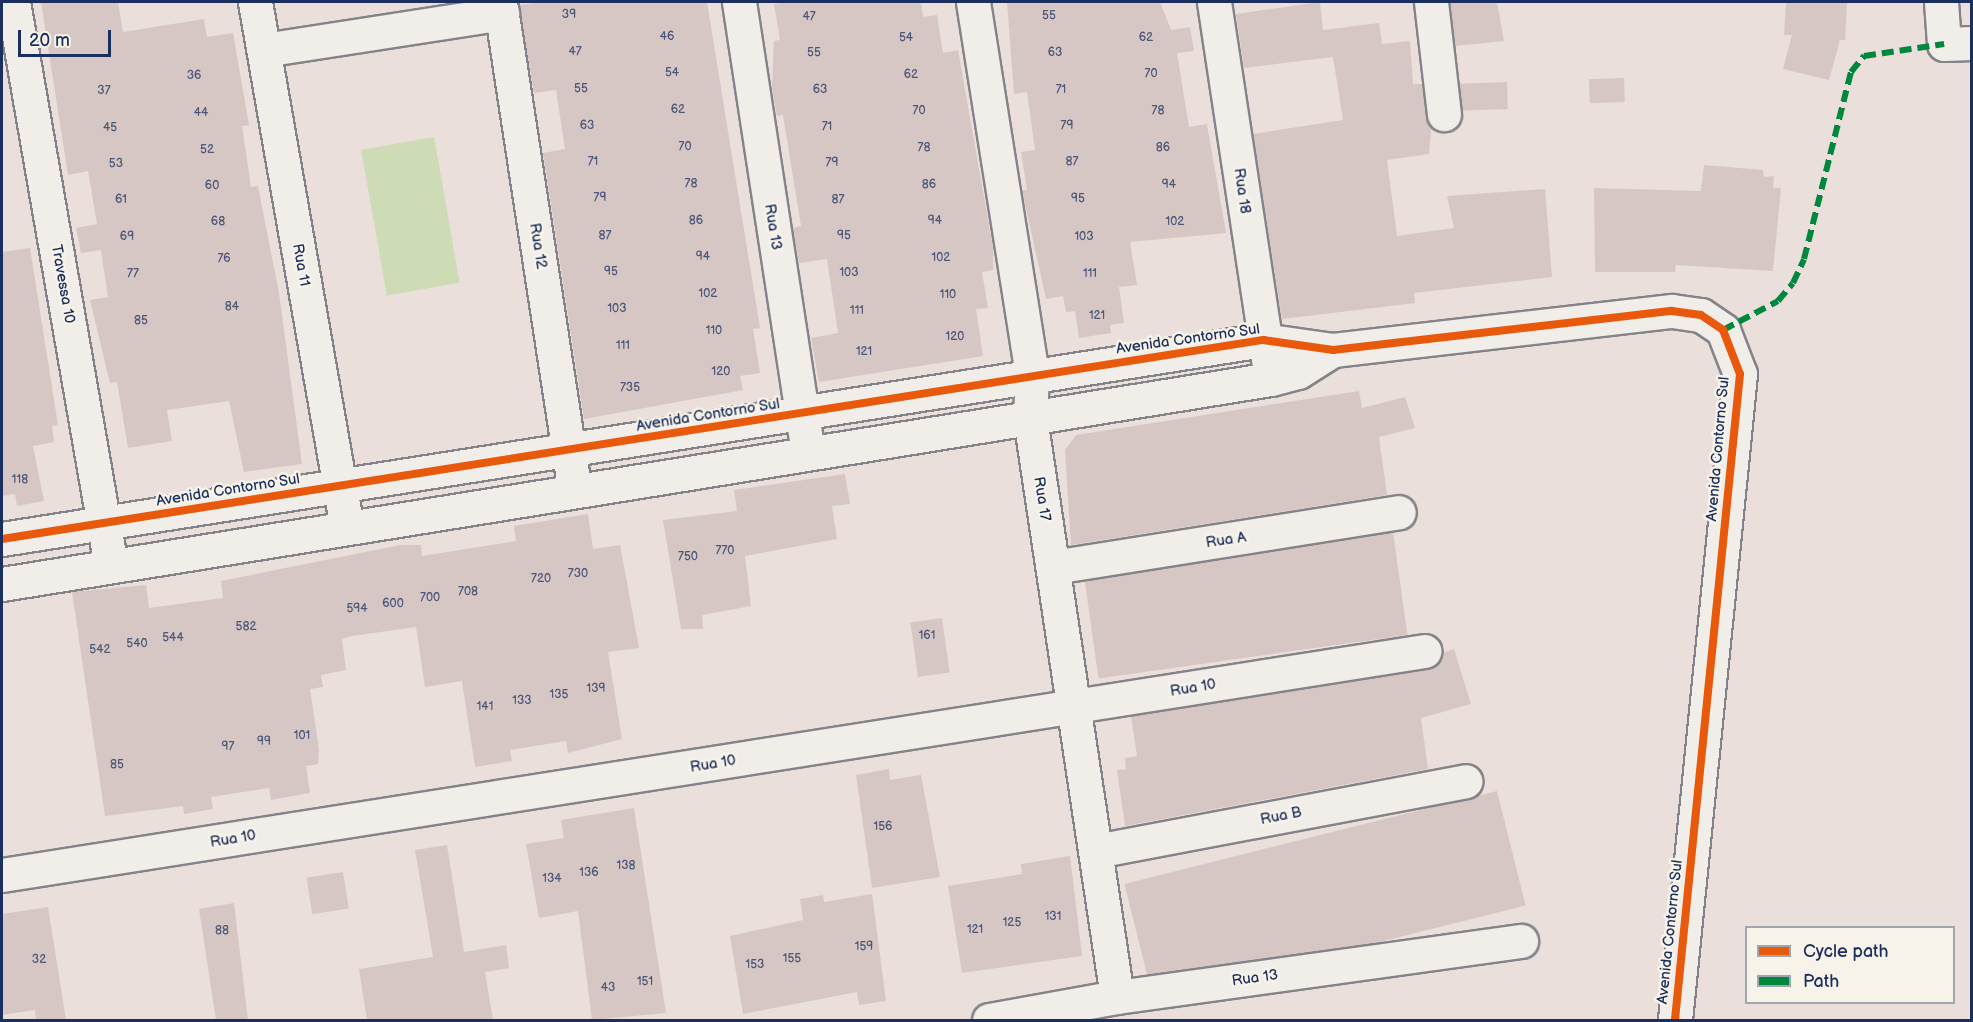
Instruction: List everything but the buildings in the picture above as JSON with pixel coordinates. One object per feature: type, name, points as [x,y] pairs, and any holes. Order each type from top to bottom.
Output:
[{"type":"street","name":"Travessa 10","points":[[13,2],[111,566]]},
{"type":"street","name":"Rua 11","points":[[255,2],[347,528]]},
{"type":"street","name":"Rua 13","points":[[739,2],[808,453]]},
{"type":"street","name":"Rua 17","points":[[973,2],[1032,375],[1030,418],[1053,567],[1071,707],[1096,850],[1118,997]]},
{"type":"street","name":"Rua 18","points":[[1214,2],[1270,380]]},
{"type":"street","points":[[1431,2],[1444,114]]},
{"type":"street","points":[[1941,2],[1958,44]]},
{"type":"street","points":[[264,50],[501,7]]},
{"type":"street","name":"Rua 12","points":[[501,7],[575,491]]},
{"type":"street","name":"Avenida Contorno Sul","points":[[2,539],[1263,340],[1333,350],[1672,311],[1701,315],[1723,330],[1734,350],[1740,374],[1675,1020]]},
{"type":"street","name":"Avenida Contorno Sul","points":[[2,584],[1270,380],[1298,372],[1333,350]]},
{"type":"street","name":"Rua A","points":[[1053,567],[1399,512]]},
{"type":"street","name":"Rua 10","points":[[2,875],[1424,651]]},
{"type":"street","name":"Rua B","points":[[1096,850],[1465,781]]},
{"type":"street","name":"Rua 13","points":[[989,1020],[1118,997],[1521,941]]},
{"type":"green space","points":[[434,137],[460,283],[387,296],[361,150]]},
{"type":"marked path","points":[[1723,330],[1778,301],[1793,283],[1804,259],[1851,72],[1864,56],[1944,44]]},
{"type":"cycle path","points":[[2,539],[1263,340],[1333,350],[1672,311],[1701,315],[1723,330],[1740,374],[1675,1020]]}]
